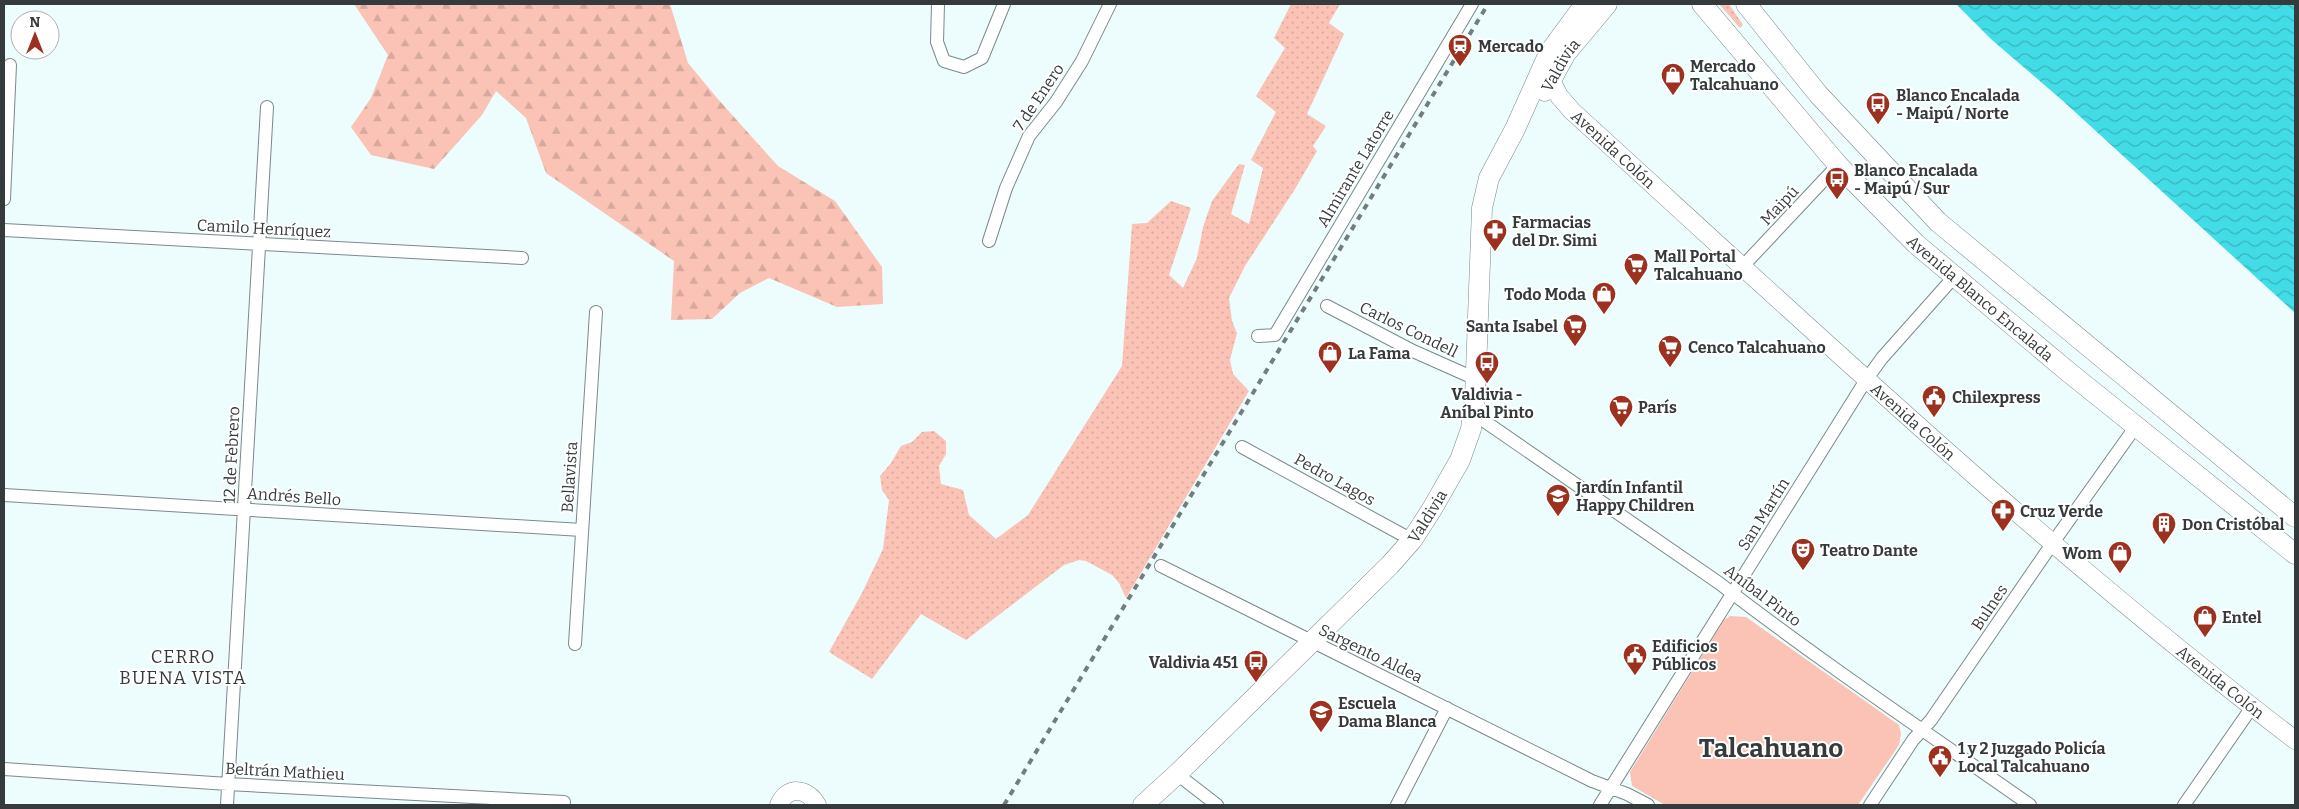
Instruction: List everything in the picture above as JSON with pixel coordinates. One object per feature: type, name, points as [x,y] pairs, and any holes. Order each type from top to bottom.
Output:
[{"type":"main road","name":"Valdivia","points":[[1143,805],[1390,565],[1412,540],[1460,460],[1469,436],[1474,414],[1482,208],[1489,178],[1548,71],[1555,44],[1585,4]]},
{"type":"main road","name":"Valdivia","points":[[1548,71],[1608,4]]},
{"type":"main road","name":"Avenida Blanco Encalada","points":[[1702,4],[1838,165],[1898,226],[1954,277],[2295,554]]},
{"type":"main road","name":"Avenida Blanco Encalada","points":[[1746,4],[1818,94],[1932,216],[1991,268],[2295,517]]},
{"type":"main road","name":"Avenida Colón","points":[[1548,71],[1565,104],[1866,380],[2052,544],[2295,740]]},
{"type":"main road","points":[[1954,277],[1969,270],[1991,268]]},
{"type":"main road","points":[[2136,426],[2143,409],[2142,390]]},
{"type":"main road","points":[[780,805],[783,797],[801,791],[808,793],[817,805]]},
{"type":"street","points":[[938,4],[936,42],[944,61],[964,67],[982,58],[1004,4]]},
{"type":"street","name":"7 de Enero","points":[[989,240],[1006,188],[1029,136],[1056,102],[1082,61],[1110,4]]},
{"type":"street","name":"Almirante Latorre","points":[[1258,336],[1275,335],[1472,4]]},
{"type":"street","points":[[4,199],[10,64]]},
{"type":"street","name":"12 de Febrero","points":[[227,805],[267,107]]},
{"type":"street","name":"Maipú","points":[[1743,266],[1838,165]]},
{"type":"street","name":"Camilo Henríquez","points":[[4,230],[522,258]]},
{"type":"street","name":"San Martín","points":[[1600,805],[1866,380],[1882,358],[1954,277]]},
{"type":"street","name":"Carlos Condell","points":[[1327,306],[1413,351],[1476,379]]},
{"type":"street","name":"Bellavista","points":[[575,644],[596,312]]},
{"type":"street","name":"Aníbal Pinto","points":[[1474,414],[1733,594],[2030,805]]},
{"type":"street","name":"Bulnes","points":[[1870,805],[1913,740],[1932,720],[2052,544],[2136,426]]},
{"type":"street","name":"Pedro Lagos","points":[[1242,447],[1412,540]]},
{"type":"street","name":"Andrés Bello","points":[[4,495],[582,530]]},
{"type":"street","name":"Sargento Aldea","points":[[1161,566],[1592,781],[1648,805]]},
{"type":"street","points":[[2184,805],[2252,707]]},
{"type":"street","points":[[1397,805],[1446,708]]},
{"type":"street","name":"Beltrán Mathieu","points":[[4,769],[228,784],[564,802]]},
{"type":"street","points":[[1177,774],[1217,805]]},
{"type":"green space","points":[[354,4],[670,4],[688,63],[778,166],[835,201],[882,267],[883,304],[837,307],[769,278],[740,293],[712,319],[671,320],[674,261],[546,173],[526,118],[496,91],[482,115],[434,169],[371,155],[351,127],[371,98],[388,55]]},
{"type":"green space","points":[[1291,4],[1340,4],[1329,23],[1344,34],[1307,114],[1326,126],[1313,146],[1317,151],[1295,189],[1245,266],[1229,298],[1232,321],[1237,333],[1230,360],[1233,374],[1249,391],[1126,598],[1119,583],[1112,575],[1086,561],[1079,560],[1064,565],[966,640],[921,614],[872,679],[829,652],[862,593],[883,549],[889,500],[882,490],[880,476],[891,463],[901,446],[912,442],[922,432],[934,431],[946,441],[946,454],[939,466],[941,484],[963,490],[969,515],[996,539],[1028,515],[1122,366],[1132,224],[1147,223],[1171,201],[1191,208],[1169,275],[1183,288],[1197,258],[1203,227],[1212,201],[1239,164],[1245,165],[1231,214],[1249,224],[1263,168],[1251,160],[1276,112],[1256,96],[1285,48],[1274,38]]},
{"type":"green space","points":[[1719,4],[1729,4],[1743,25],[1740,28]]},
{"type":"green space","points":[[1730,616],[1746,617],[1899,725],[1901,734],[1899,745],[1858,805],[1665,805],[1632,786],[1630,772],[1724,620]]},
{"type":"water","points":[[1956,4],[2295,4],[2295,313],[2063,101],[1992,40]]},
{"type":"railway","points":[[1004,805],[1485,9]]},
{"type":"place","name":"Mercado","points":[[1460,67]]},
{"type":"place","name":"Mercado Talcahuano","points":[[1673,96]]},
{"type":"place","name":"Blanco Encalada - Maipú / Norte","points":[[1878,125]]},
{"type":"place","name":"Blanco Encalada - Maipú / Sur","points":[[1837,200]]},
{"type":"place","name":"Farmacias del Dr. Simi","points":[[1495,252]]},
{"type":"place","name":"Mall Portal Talcahuano","points":[[1636,286]]},
{"type":"place","name":"Todo Moda","points":[[1604,315]]},
{"type":"place","name":"Santa Isabel","points":[[1575,347]]},
{"type":"place","name":"Cenco Talcahuano","points":[[1670,368]]},
{"type":"place","name":"La Fama","points":[[1330,374]]},
{"type":"place","name":"Valdivia - Aníbal Pinto","points":[[1487,384]]},
{"type":"place","name":"Chilexpress","points":[[1934,418]]},
{"type":"place","name":"París","points":[[1621,428]]},
{"type":"place","name":"Jardín Infantil Happy Children","points":[[1558,517]]},
{"type":"place","name":"Cruz Verde","points":[[2003,532]]},
{"type":"place","name":"Don Cristóbal","points":[[2164,545]]},
{"type":"place","name":"Teatro Dante","points":[[1803,571]]},
{"type":"place","name":"Wom","points":[[2120,574]]},
{"type":"place","name":"Entel","points":[[2205,638]]},
{"type":"place","name":"Edificios Públicos","points":[[1635,676]]},
{"type":"place","name":"Valdivia 451","points":[[1256,683]]},
{"type":"place","name":"Escuela Dama Blanca","points":[[1321,733]]},
{"type":"place","name":"1 y 2 Juzgado Policía Local Talcahuano","points":[[1940,778]]},
{"type":"district","name":"CERRO BUENA VISTA","points":[[183,668]]},
{"type":"district","name":"Talcahuano","points":[[1771,748]]}]
